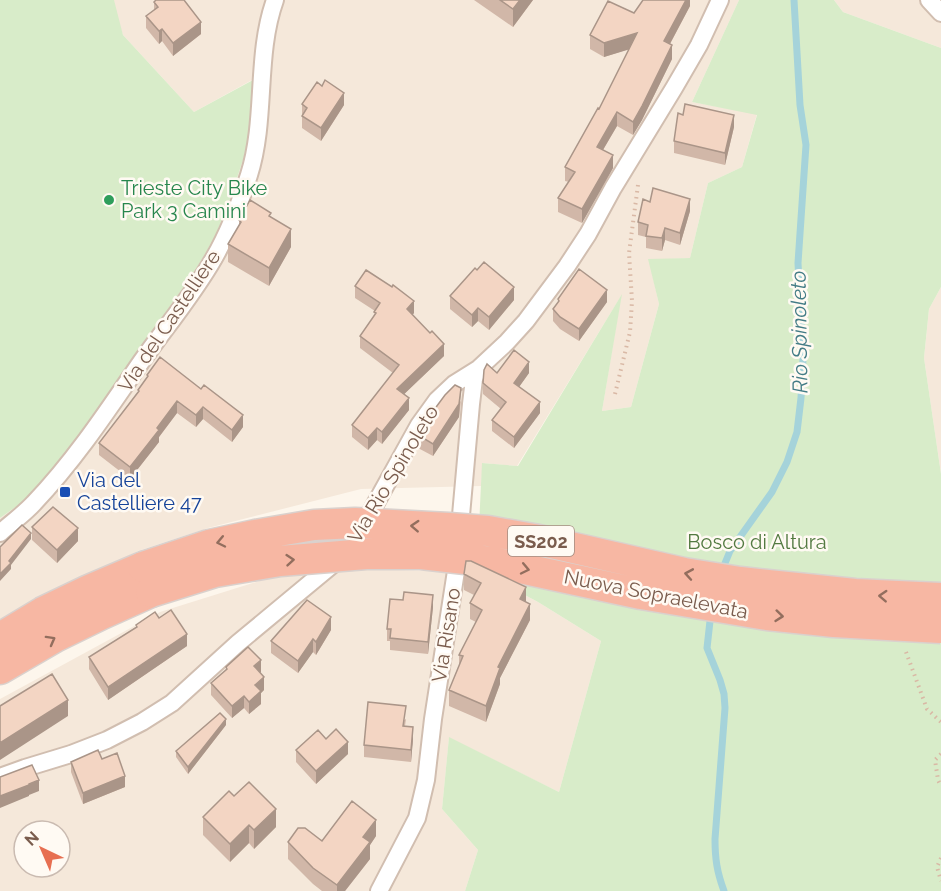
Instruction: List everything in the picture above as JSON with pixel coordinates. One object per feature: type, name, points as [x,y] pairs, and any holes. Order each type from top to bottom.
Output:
[{"type":"highway","name":"Nuova Sopraelevata","points":[[0,669],[55,637],[102,614],[147,580],[209,545],[314,525],[355,523],[488,531],[539,540],[684,573],[740,582],[855,594],[941,598]]},
{"type":"highway","name":"Nuova Sopraelevata","points":[[0,638],[43,612],[89,590],[280,561],[366,554],[421,554],[492,561],[641,594],[766,615],[834,622],[941,628]]},
{"type":"street","name":"Via del Castelliere","points":[[0,533],[33,504],[99,424],[196,285],[223,240],[253,160],[266,36],[275,0]]},
{"type":"street","name":"Via Rio Spinoleto","points":[[0,777],[107,740],[172,703],[238,643],[352,546],[419,425],[437,400],[454,384],[478,369],[507,342],[526,321],[572,258],[699,45],[720,0]]},
{"type":"street","points":[[928,0],[941,13]]},
{"type":"street","name":"Via Risano","points":[[379,891],[417,818],[426,780],[456,572],[471,404],[474,379],[478,369]]},
{"type":"path","points":[[615,394],[630,332],[632,301],[629,253],[638,180]]},
{"type":"path","points":[[906,652],[927,709],[941,722]]},
{"type":"path","points":[[941,754],[935,760],[941,786]]},
{"type":"path","points":[[941,858],[937,867],[941,881]]},
{"type":"shaded area","points":[[111,0],[739,0],[692,102],[757,114],[742,167],[708,183],[690,258],[649,260],[659,304],[631,407],[602,411],[621,296],[517,466],[483,463],[481,486],[361,489],[208,528],[138,551],[0,620],[0,518],[27,499],[88,427],[188,281],[216,234],[244,157],[248,138],[252,80],[194,112],[123,35]]},
{"type":"shaded area","points":[[834,0],[941,0],[941,48],[843,12]]},
{"type":"shaded area","points":[[941,287],[941,474],[924,358],[929,309]]},
{"type":"shaded area","points":[[362,569],[464,572],[477,570],[538,602],[601,641],[559,792],[449,738],[442,809],[478,850],[465,891],[0,891],[0,699],[160,612],[272,577]]},
{"type":"green space","name":"Trieste City Bike Park 3 Camini","points":[[0,0],[114,0],[123,35],[194,112],[253,80],[244,157],[228,205],[204,256],[88,427],[27,499],[0,518]]},
{"type":"green space","name":"Bosco di Altura","points":[[739,0],[834,0],[843,12],[941,48],[941,287],[929,309],[924,358],[941,474],[941,891],[465,891],[478,850],[442,809],[449,737],[559,792],[601,641],[538,602],[477,570],[482,463],[518,466],[622,294],[602,411],[631,407],[659,304],[648,259],[690,258],[708,183],[742,167],[757,115],[692,102]]},
{"type":"building","points":[[156,0],[184,0],[201,22],[173,43],[162,29],[159,31],[146,16],[158,7],[154,2]]},
{"type":"building","points":[[500,0],[520,0],[513,9]]},
{"type":"building","points":[[643,0],[686,0],[664,41],[672,45],[633,122],[617,112],[597,147],[613,155],[582,209],[558,198],[575,172],[565,167],[599,109],[637,33],[604,43],[590,35],[608,1],[634,13]]},
{"type":"building","points":[[325,80],[344,93],[321,128],[302,116],[307,108],[302,104],[317,82],[322,86]]},
{"type":"building","points":[[685,104],[734,115],[725,153],[674,141],[678,113],[683,115]]},
{"type":"building","points":[[653,188],[690,199],[680,233],[665,228],[662,238],[646,236],[648,225],[638,222],[643,199],[650,202]]},
{"type":"building","points":[[250,200],[271,213],[269,216],[291,229],[269,268],[228,244]]},
{"type":"building","points":[[484,262],[514,287],[489,317],[478,308],[472,315],[450,296],[475,268],[477,270]]},
{"type":"building","points":[[579,269],[607,290],[579,329],[560,317],[553,309]]},
{"type":"building","points":[[366,270],[392,287],[393,285],[414,301],[407,309],[444,344],[397,389],[409,398],[382,432],[377,428],[368,438],[352,425],[399,365],[360,336],[380,303],[355,286]]},
{"type":"building","points":[[514,350],[529,362],[514,383],[540,402],[514,437],[492,420],[506,402],[483,383],[487,364],[497,373]]},
{"type":"building","points":[[160,357],[201,389],[204,385],[243,415],[232,430],[203,407],[196,415],[177,401],[157,428],[159,430],[130,467],[99,443],[139,391]]},
{"type":"building","points":[[455,385],[461,388],[459,404],[433,444],[418,435],[445,395]]},
{"type":"building","points":[[53,507],[78,528],[57,550],[32,527]]},
{"type":"building","points":[[22,525],[31,533],[9,561],[11,563],[0,574],[0,547]]},
{"type":"building","points":[[466,561],[471,561],[526,587],[520,599],[530,604],[498,667],[500,668],[486,706],[449,690],[463,656],[459,655],[482,610],[470,603],[481,583],[464,574]]},
{"type":"building","points":[[404,592],[433,595],[428,642],[390,638],[391,629],[387,629],[390,599],[403,600]]},
{"type":"building","points":[[307,600],[331,617],[316,642],[313,639],[298,661],[271,641]]},
{"type":"building","points":[[171,610],[187,634],[108,687],[89,657],[137,627],[136,625],[155,612],[159,618]]},
{"type":"building","points":[[248,647],[261,660],[254,666],[264,677],[255,685],[261,691],[249,702],[244,696],[232,706],[211,683]]},
{"type":"building","points":[[52,674],[68,700],[0,743],[0,706]]},
{"type":"building","points":[[368,702],[406,706],[403,726],[413,727],[411,750],[364,745]]},
{"type":"building","points":[[220,713],[226,719],[188,767],[176,751]]},
{"type":"building","points":[[336,729],[348,742],[316,771],[296,750],[318,730],[326,739]]},
{"type":"building","points":[[98,750],[102,759],[117,753],[125,776],[83,793],[71,762]]},
{"type":"building","points":[[32,765],[39,780],[0,796],[0,777]]},
{"type":"building","points":[[249,782],[276,809],[254,830],[249,825],[230,844],[203,817],[229,791],[234,796]]},
{"type":"building","points":[[352,801],[376,820],[363,837],[370,842],[337,885],[313,868],[288,842],[298,828],[305,828],[322,841]]},
{"type":"waterway","name":"Rio Spinoleto","points":[[721,573],[730,551],[772,492],[787,462],[797,432],[803,359],[798,263],[806,145],[800,105],[794,0]]},
{"type":"waterway","name":"Rio Spinoleto","points":[[711,612],[707,648],[720,680],[725,708],[715,839],[717,865],[724,891]]},
{"type":"place","name":"Trieste City Bike Park 3 Camini","points":[[109,200]]},
{"type":"place","name":"Via del Castelliere 47","points":[[65,492]]}]
